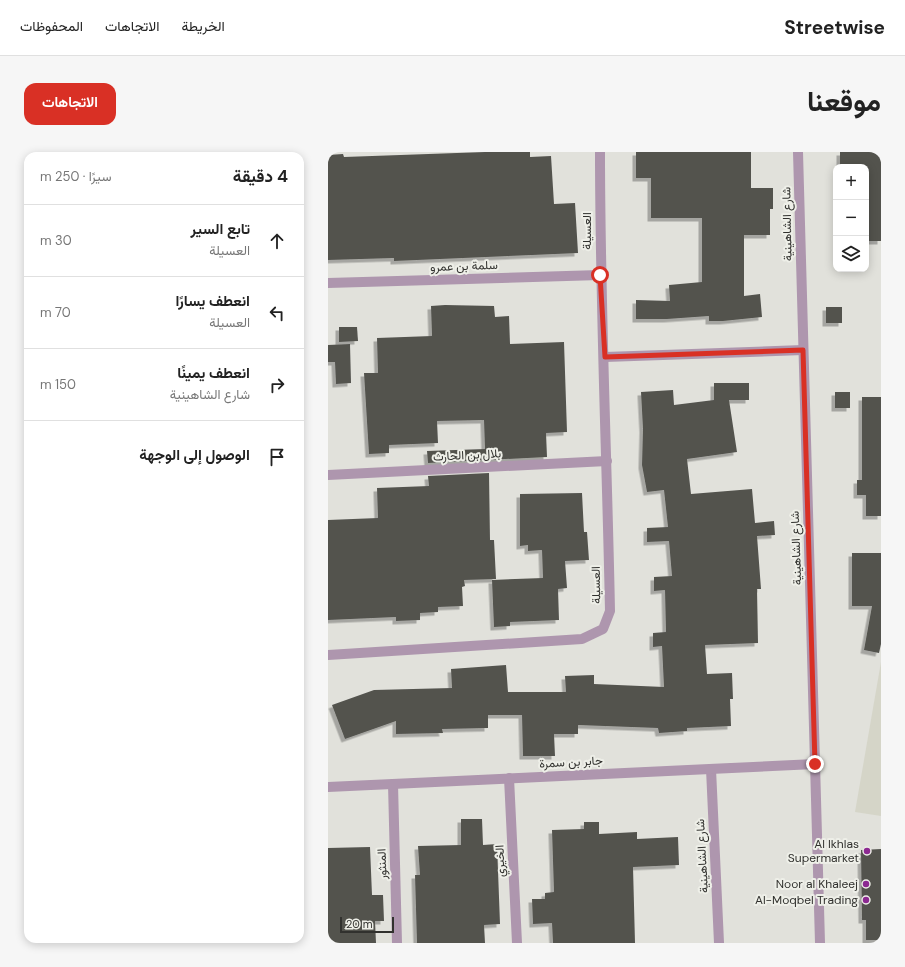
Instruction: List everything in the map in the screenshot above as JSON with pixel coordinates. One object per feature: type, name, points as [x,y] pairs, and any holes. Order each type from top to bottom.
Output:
[{"type":"street","name":"العسيلة","points":[[328,655],[582,639],[603,629],[610,611],[605,357],[600,275],[600,152]]},
{"type":"street","name":"شارع الشاهينية","points":[[798,152],[820,943]]},
{"type":"street","name":"سلمة بن عمرو","points":[[328,283],[600,275]]},
{"type":"street","points":[[605,357],[803,350]]},
{"type":"street","name":"بلال بن الحارث","points":[[328,475],[607,461]]},
{"type":"street","name":"جابر بن سمرة","points":[[328,787],[815,764]]},
{"type":"street","name":"شارع الشاهينية","points":[[711,769],[719,943]]},
{"type":"street","name":"الخيري","points":[[509,778],[517,943]]},
{"type":"street","name":"المنثور","points":[[393,784],[397,943]]},
{"type":"shaded area","points":[[881,662],[881,816],[855,812]]},
{"type":"building","points":[[485,152],[530,152],[530,157],[551,156],[554,204],[575,203],[578,253],[394,261],[394,258],[328,260],[328,155],[343,154],[344,157]]},
{"type":"building","points":[[636,152],[751,152],[751,188],[773,188],[773,209],[770,209],[770,235],[744,235],[744,296],[760,294],[762,317],[723,321],[709,321],[709,316],[667,319],[636,319],[636,300],[670,301],[669,285],[702,282],[702,218],[651,218],[651,178],[636,178]]},
{"type":"building","points":[[840,152],[881,152],[881,241],[869,241],[869,164],[840,164]]},
{"type":"building","points":[[431,306],[494,306],[495,317],[509,316],[510,344],[564,342],[567,432],[546,433],[547,457],[428,463],[427,451],[485,449],[484,420],[437,421],[438,443],[389,445],[389,453],[369,454],[364,373],[378,373],[377,338],[432,336]]},
{"type":"building","points":[[826,307],[842,307],[842,323],[826,323]]},
{"type":"building","points":[[339,327],[357,327],[358,341],[339,342]]},
{"type":"building","points":[[350,344],[351,383],[336,384],[335,362],[328,362],[328,345]]},
{"type":"building","points":[[714,383],[749,383],[749,400],[729,400],[737,452],[687,459],[691,494],[752,489],[755,523],[774,521],[775,535],[757,536],[761,589],[757,589],[758,643],[705,645],[707,674],[732,673],[733,699],[730,699],[731,726],[687,728],[687,731],[659,733],[658,728],[578,725],[578,734],[554,734],[555,756],[523,756],[522,715],[488,715],[488,728],[442,729],[443,733],[396,734],[396,721],[345,739],[332,705],[374,690],[452,688],[451,669],[506,665],[508,692],[566,692],[565,676],[594,675],[594,684],[664,687],[662,646],[653,647],[653,633],[666,632],[665,590],[654,591],[654,577],[672,576],[669,541],[647,542],[647,528],[668,527],[664,490],[647,492],[642,465],[643,429],[641,392],[673,390],[674,405],[714,400]]},
{"type":"building","points":[[835,392],[850,392],[850,408],[835,408]]},
{"type":"building","points":[[862,397],[881,397],[881,516],[866,516],[866,495],[857,495],[857,480],[862,480]]},
{"type":"building","points":[[489,473],[490,540],[494,540],[496,579],[464,580],[465,586],[462,587],[463,606],[438,607],[438,612],[420,613],[420,620],[396,621],[396,617],[328,620],[328,520],[378,518],[377,488],[429,486],[428,476]]},
{"type":"building","points":[[582,493],[584,532],[587,532],[589,560],[565,561],[567,588],[558,589],[559,620],[510,622],[510,626],[494,627],[492,580],[543,578],[542,550],[528,551],[528,545],[520,546],[520,494]]},
{"type":"building","points":[[852,553],[881,553],[881,644],[879,653],[864,650],[872,606],[852,606]]},
{"type":"building","points":[[461,819],[482,819],[483,845],[497,844],[500,924],[484,925],[485,943],[417,943],[415,875],[420,875],[418,846],[461,845]]},
{"type":"building","points":[[584,822],[599,822],[599,834],[637,832],[637,839],[678,837],[679,865],[633,867],[635,943],[553,943],[552,923],[533,924],[532,899],[545,899],[545,893],[554,892],[552,830],[584,829]]},
{"type":"building","points":[[370,847],[372,895],[383,895],[384,921],[375,921],[376,943],[328,943],[328,848]]},
{"type":"building","points":[[881,849],[881,940],[866,940],[866,920],[862,920],[861,850]]},
{"type":"place","name":"Al Ikhlas Supermarket","points":[[867,851]]},
{"type":"place","name":"Noor al Khaleej","points":[[866,884]]},
{"type":"place","name":"Al-Moqbel Trading","points":[[866,900]]},
{"type":"route","points":[[600,275],[605,357],[803,350],[815,764]]}]
